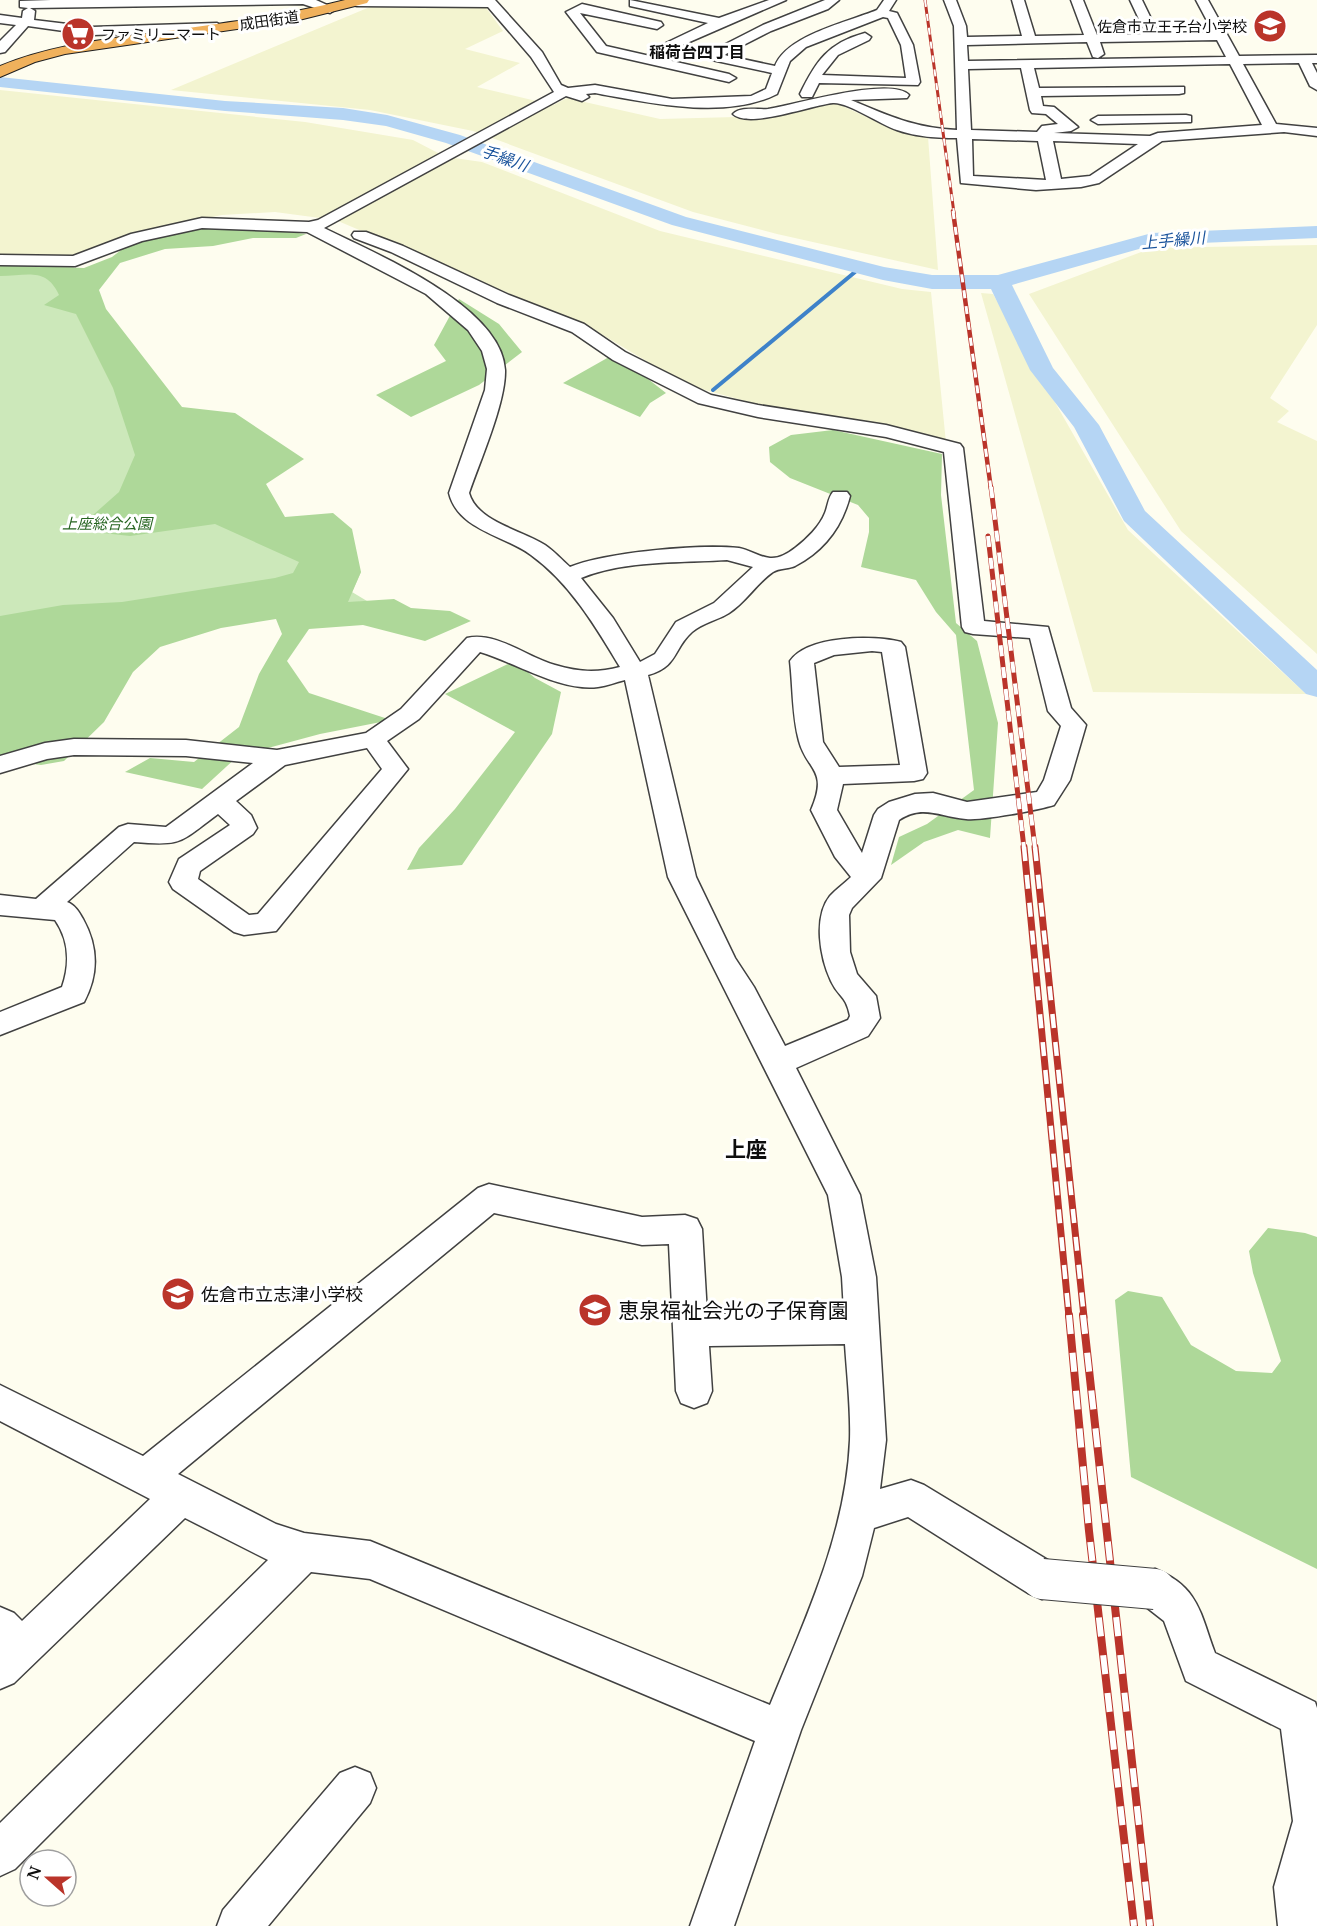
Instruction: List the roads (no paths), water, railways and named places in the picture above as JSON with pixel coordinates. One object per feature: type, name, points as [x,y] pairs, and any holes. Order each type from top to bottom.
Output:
[{"type":"highway","name":"成田街道","points":[[0,72],[30,58],[65,50],[217,27],[232,20],[330,9],[354,1]]},
{"type":"street","points":[[19,1],[304,0],[330,9]]},
{"type":"street","points":[[618,0],[720,22]]},
{"type":"street","points":[[743,0],[841,29]]},
{"type":"street","points":[[780,0],[666,45],[780,71]]},
{"type":"street","points":[[712,56],[767,28],[833,0]]},
{"type":"street","points":[[317,225],[564,92],[595,89],[672,103],[742,101],[765,96],[772,91],[784,60],[801,44],[882,12],[890,0]]},
{"type":"street","points":[[950,0],[959,20],[961,41],[966,180],[1054,184],[1094,180],[1150,140]]},
{"type":"street","points":[[1018,0],[1030,40]]},
{"type":"street","points":[[1077,0],[1101,63]]},
{"type":"street","points":[[1136,0],[1154,38]]},
{"type":"street","points":[[1202,0],[1268,123]]},
{"type":"street","points":[[0,49],[26,21],[28,9],[19,1]]},
{"type":"street","points":[[150,16],[161,1]]},
{"type":"street","points":[[354,1],[490,1],[537,55],[556,88],[564,92],[670,116],[768,113],[858,94],[902,94]]},
{"type":"street","points":[[26,21],[150,16],[232,20],[312,3]]},
{"type":"street","points":[[639,33],[702,4]]},
{"type":"street","points":[[657,25],[582,8],[572,12],[602,49],[729,78]]},
{"type":"street","points":[[801,107],[820,63],[829,54],[861,44],[887,29],[893,16],[882,12]]},
{"type":"street","points":[[0,19],[92,31],[217,27]]},
{"type":"street","points":[[584,27],[607,32]]},
{"type":"street","points":[[814,79],[865,75],[914,80],[907,45],[887,29]]},
{"type":"street","points":[[961,41],[1221,36]]},
{"type":"street","points":[[1303,59],[1316,85]]},
{"type":"street","points":[[962,65],[1317,59]]},
{"type":"street","points":[[635,68],[651,60]]},
{"type":"street","points":[[1166,61],[1194,109]]},
{"type":"street","points":[[1027,64],[1038,110],[1049,110],[1071,127],[1047,129],[1044,132],[1054,184]]},
{"type":"street","points":[[694,88],[705,91],[753,65]]},
{"type":"street","points":[[1033,92],[1194,109],[1317,132]]},
{"type":"street","points":[[838,99],[910,130],[965,135],[1150,140],[1169,135],[1306,116]]},
{"type":"street","points":[[1062,121],[1194,109]]},
{"type":"street","points":[[0,260],[75,261],[137,237],[202,223],[317,225],[398,249],[503,298],[578,328],[648,371],[705,399],[758,411],[886,431],[953,448],[973,627],[1040,632],[1060,711],[1074,725],[1057,780],[1045,799],[967,811],[933,802],[898,808],[887,815],[881,827],[877,850],[867,878],[840,903],[835,915],[836,951],[844,979],[861,996],[865,1018],[858,1028],[776,1063]]},
{"type":"street","points":[[317,225],[432,290],[475,327],[491,351],[496,369],[494,390],[459,493],[462,505],[480,520],[537,550],[567,576],[605,623],[635,672],[682,877],[723,962],[744,995],[844,1195],[859,1277],[868,1440],[858,1514],[843,1576],[780,1730],[712,1926]]},
{"type":"street","points":[[0,765],[45,751],[105,745],[186,748],[278,758],[373,739],[417,706],[475,643],[506,651],[547,671],[585,679],[635,672],[651,667],[663,659],[684,627],[722,608],[768,566],[784,563],[803,553],[824,532],[835,515],[840,496]]},
{"type":"street","points":[[567,576],[591,566],[646,558],[727,554],[741,555],[768,566]]},
{"type":"street","points":[[830,776],[914,773],[893,647],[877,643],[866,644],[811,653],[802,661],[811,742],[830,776],[831,793],[824,810],[844,849],[867,878]]},
{"type":"street","points":[[219,801],[242,821],[244,828],[188,866],[183,882],[244,925],[266,924],[395,769],[373,739]]},
{"type":"street","points":[[43,908],[128,832],[171,836],[278,758]]},
{"type":"street","points":[[0,905],[63,911],[76,927],[83,954],[74,994],[0,1024]]},
{"type":"street","points":[[146,1477],[489,1198],[642,1231],[685,1229],[694,1391]]},
{"type":"street","points":[[691,1330],[862,1328]]},
{"type":"street","points":[[0,1402],[269,1541],[304,1552],[370,1560],[780,1730]]},
{"type":"street","points":[[7,1649],[182,1495]]},
{"type":"street","points":[[858,1514],[911,1498],[1042,1579],[1155,1589],[1179,1608],[1200,1667],[1300,1717],[1315,1821],[1296,1887],[1300,1926]]},
{"type":"street","points":[[0,1854],[304,1552]]},
{"type":"street","points":[[239,1926],[355,1788]]},
{"type":"waterway","name":"手繰川","points":[[0,82],[225,106],[343,114],[387,121],[453,139],[602,195],[679,221],[883,273],[932,282],[999,282]]},
{"type":"waterway","name":"上手繰川","points":[[999,282],[1152,239],[1317,232]]},
{"type":"waterway","points":[[713,390],[861,267]]},
{"type":"waterway","points":[[999,282],[1042,370],[1086,425],[1134,515],[1195,575],[1317,687]]},
{"type":"railway","points":[[925,0],[954,213]]},
{"type":"railway","points":[[953,211],[991,489]]},
{"type":"railway","points":[[991,487],[1035,848]]},
{"type":"railway","points":[[988,536],[1024,848]]},
{"type":"railway","points":[[1024,847],[1069,1317]]},
{"type":"railway","points":[[1035,847],[1084,1317]]},
{"type":"railway","points":[[1069,1315],[1089,1531],[1134,1926]]},
{"type":"railway","points":[[1083,1315],[1150,1926]]},
{"type":"place","name":"佐倉市立王子台小学校","points":[[1270,26]]},
{"type":"place","name":"ファミリーマート","points":[[78,34]]},
{"type":"place","name":"佐倉市立志津小学校","points":[[178,1294]]},
{"type":"place","name":"恵泉福祉会光の子保育園","points":[[595,1310]]},
{"type":"district","name":"稲荷台四丁目","points":[[697,52]]},
{"type":"district","name":"上座","points":[[746,1149]]},
{"type":"park label","name":"上座総合公園","points":[[107,523]]}]
